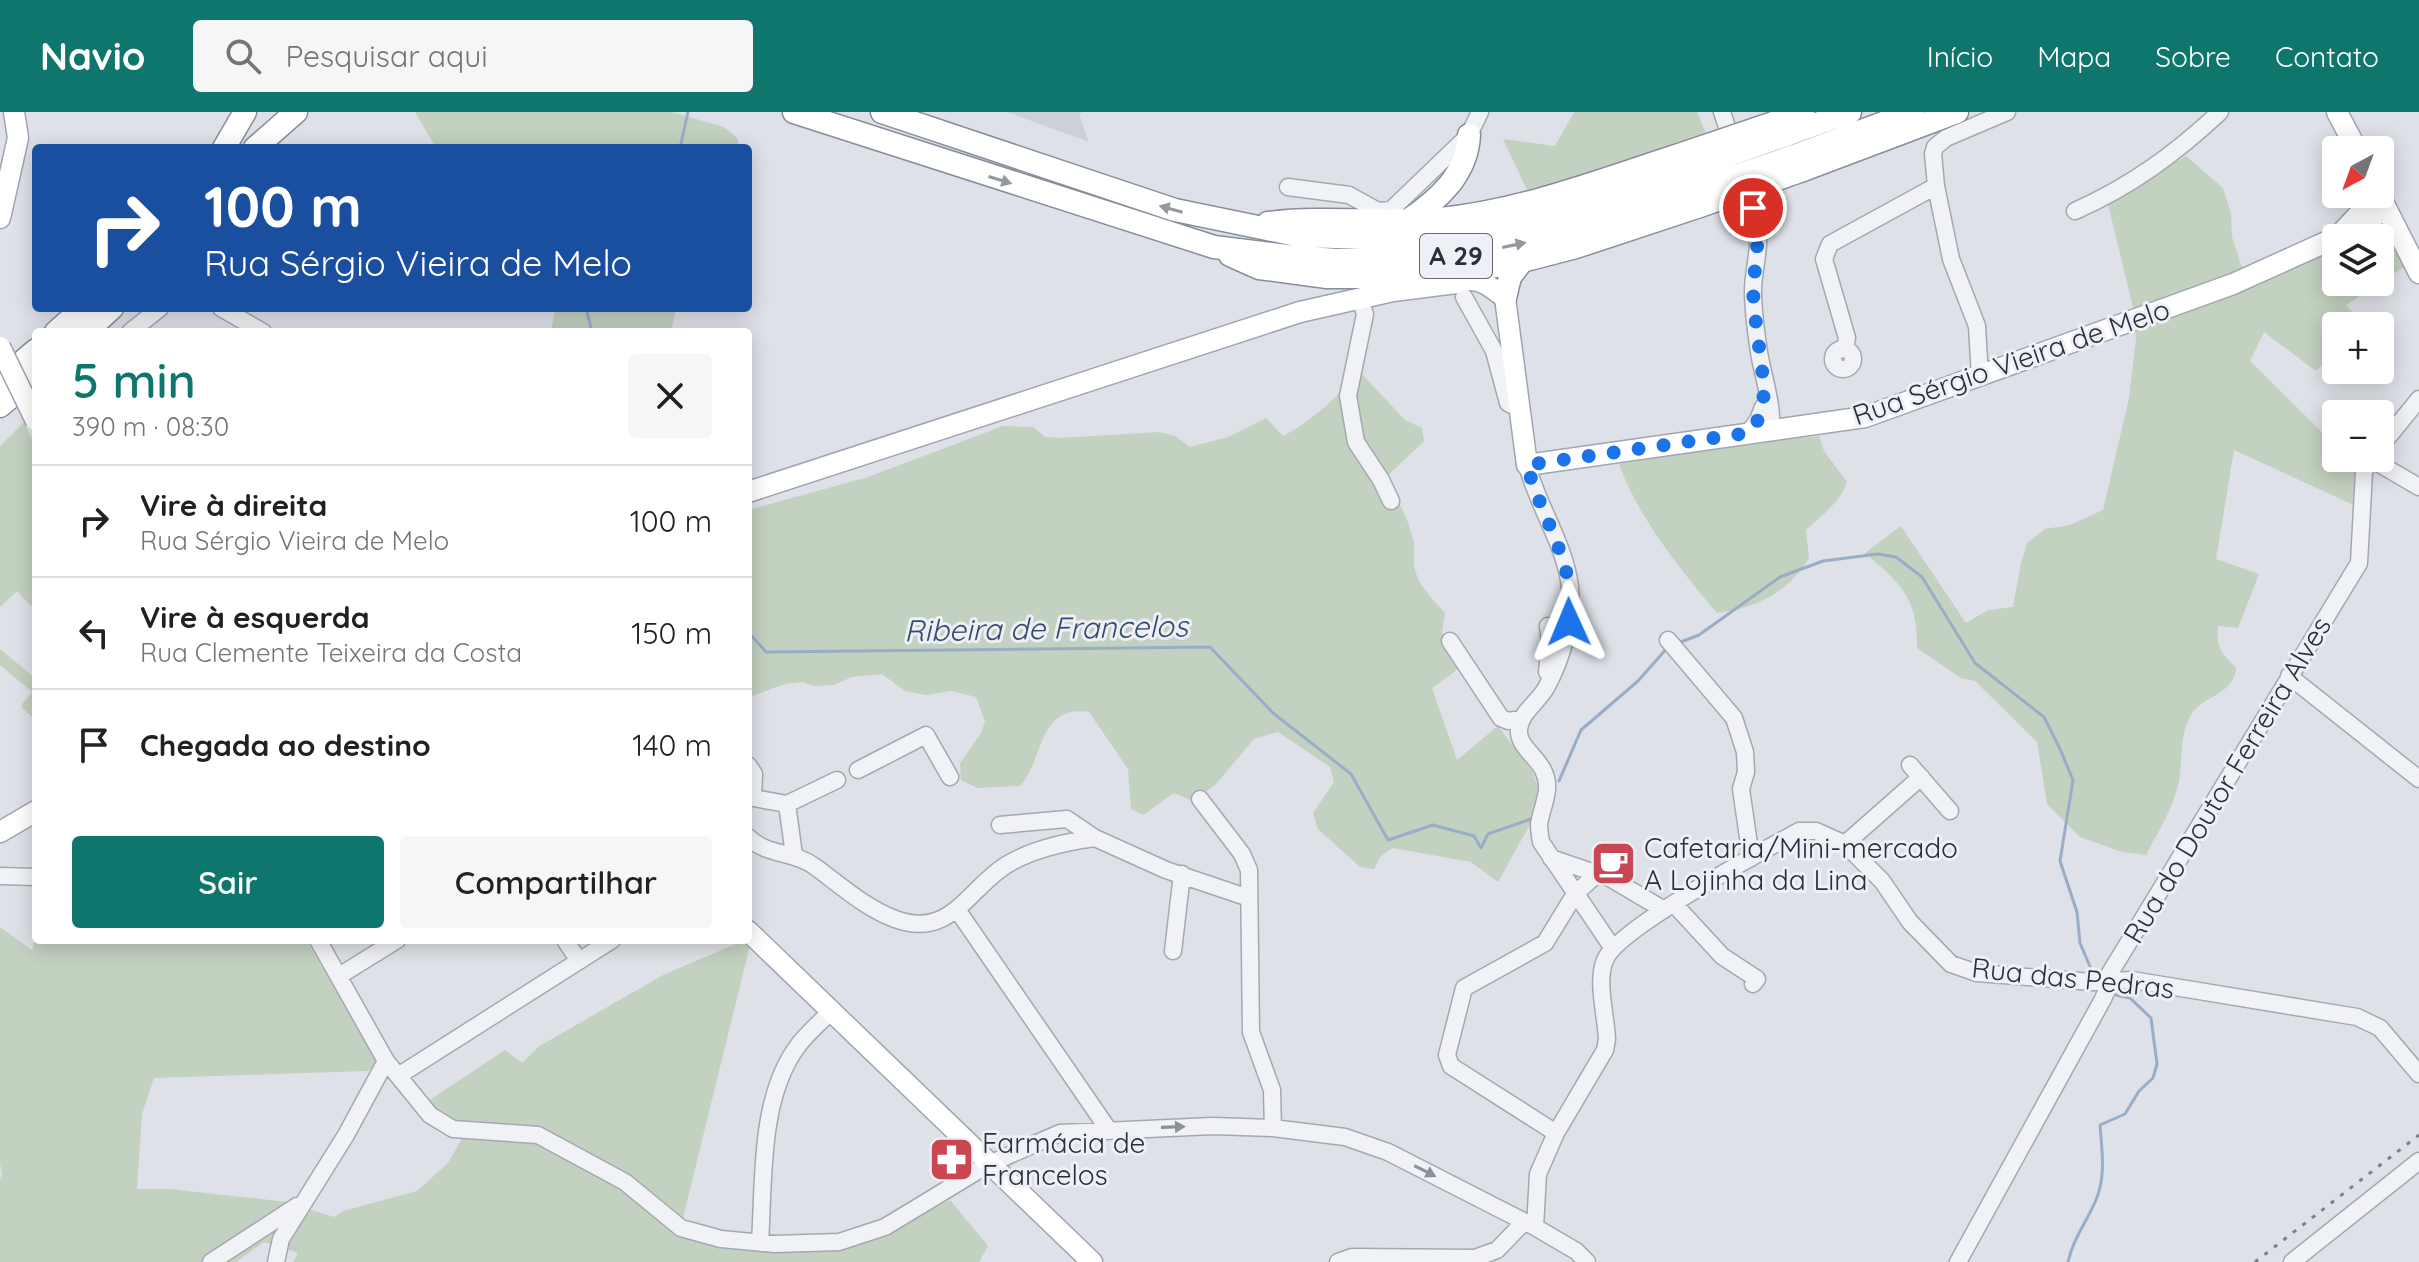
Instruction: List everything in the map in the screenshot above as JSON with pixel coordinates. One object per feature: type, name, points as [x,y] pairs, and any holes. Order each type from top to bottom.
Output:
[{"type":"highway","points":[[216,144],[227,112]]},
{"type":"highway","points":[[226,144],[245,112]]},
{"type":"highway","points":[[238,144],[257,112]]},
{"type":"highway","points":[[260,144],[296,112]]},
{"type":"highway","name":"A 29","points":[[794,112],[1214,247],[1259,268],[1327,277],[1406,277],[1481,269],[1576,247],[1686,182],[1793,132],[1913,112]]},
{"type":"highway","name":"A 29","points":[[882,112],[1175,210],[1301,236],[1443,236],[1686,182]]},
{"type":"highway","name":"A 29","points":[[1214,247],[1336,260],[1433,259],[1462,255],[1573,230],[1793,132],[1850,112]]},
{"type":"highway","name":"A 29","points":[[1793,132],[1957,112]]},
{"type":"highway","points":[[1405,222],[1431,204],[1452,181],[1465,160],[1469,135]]},
{"type":"highway","name":"A 29","points":[[1247,226],[1297,220],[1405,222],[1461,216],[1534,201],[1686,182]]},
{"type":"highway","points":[[1505,298],[1510,277],[1522,261]]},
{"type":"highway","points":[[60,328],[78,312]]},
{"type":"highway","points":[[90,328],[108,312]]},
{"type":"highway","points":[[1,398],[32,355]]},
{"type":"highway","points":[[1,398],[32,379]]},
{"type":"main road","points":[[0,218],[18,138],[14,112]]},
{"type":"main road","points":[[2337,112],[2350,136]]},
{"type":"main road","points":[[2386,208],[2419,273]]},
{"type":"main road","points":[[2365,210],[2401,239]]},
{"type":"main road","name":"Rua Sérgio Vieira de Melo","points":[[1527,465],[1865,417],[2233,284],[2340,235],[2365,210]]},
{"type":"main road","points":[[1460,290],[1474,279],[1505,298],[1527,465]]},
{"type":"main road","points":[[752,491],[1300,312],[1393,291],[1460,290],[1488,296],[1508,321]]},
{"type":"main road","points":[[0,347],[32,413]]},
{"type":"main road","points":[[0,832],[32,813]]},
{"type":"main road","points":[[752,935],[1092,1262]]},
{"type":"street","points":[[1288,187],[1349,195],[1378,211],[1391,210],[1469,135],[1480,112]]},
{"type":"street","points":[[1722,112],[1753,208],[1758,237],[1753,290],[1755,326],[1767,407],[1773,421],[1770,430]]},
{"type":"street","points":[[1980,377],[1977,326],[1951,259],[1936,186],[1933,154],[1939,142],[2007,112]]},
{"type":"street","points":[[2075,211],[2106,198],[2173,154],[2220,112]]},
{"type":"street","points":[[1845,349],[1847,338],[1824,259],[1826,250],[1830,244],[1936,186]]},
{"type":"street","points":[[1460,290],[1494,351],[1508,403],[1520,409]]},
{"type":"street","points":[[1360,299],[1365,314],[1348,396],[1356,442],[1391,501]]},
{"type":"street","points":[[135,328],[155,312]]},
{"type":"street","points":[[228,312],[256,328]]},
{"type":"street","points":[[2394,430],[2419,399]]},
{"type":"street","points":[[1767,407],[1793,427]]},
{"type":"street","points":[[1748,433],[1767,407]]},
{"type":"street","points":[[1338,1262],[1352,1257],[1475,1258],[1497,1250],[1529,1225],[1538,1174],[1556,1133],[1605,1050],[1607,1039],[1601,970],[1612,947],[1541,842],[1539,825],[1548,787],[1544,771],[1518,732],[1522,719],[1545,689],[1560,657],[1569,622],[1570,587],[1557,538],[1533,486],[1527,465]]},
{"type":"street","name":"Rua do Doutor Ferreira Alves","points":[[1958,1262],[2110,983],[2110,973],[2359,563],[2364,472]]},
{"type":"street","points":[[2394,472],[2419,487]]},
{"type":"street","points":[[1545,689],[1550,643],[1548,626]]},
{"type":"street","points":[[1450,641],[1501,718],[1508,721],[1522,719]]},
{"type":"street","points":[[1671,643],[1734,718],[1745,752],[1746,772],[1741,789],[1751,858]]},
{"type":"street","points":[[2289,676],[2419,779]]},
{"type":"street","points":[[858,770],[926,735],[950,777]]},
{"type":"street","points":[[1845,844],[1916,771],[1950,811]]},
{"type":"street","points":[[752,798],[787,804],[837,780]]},
{"type":"street","points":[[1200,799],[1242,854],[1249,870],[1251,1032],[1272,1090],[1273,1128]]},
{"type":"street","points":[[787,804],[794,855]]},
{"type":"street","points":[[1000,825],[1067,819],[1095,838],[1166,870],[1249,898]]},
{"type":"street","name":"Rua das Pedras","points":[[1612,947],[1669,907],[1751,858],[1799,831],[1816,831],[1845,844],[1882,881],[1910,922],[1951,964],[1977,973],[2110,983],[2132,980],[2357,1017],[2380,1028],[2419,1074]]},
{"type":"street","points":[[752,841],[772,853],[794,855],[875,910],[898,920],[919,924],[958,911],[1004,866],[1025,854],[1095,838]]},
{"type":"street","points":[[1551,858],[1610,878],[1669,907],[1722,956],[1757,979],[1753,984]]},
{"type":"street","points":[[3,872],[32,876]]},
{"type":"street","points":[[1173,951],[1182,874]]},
{"type":"street","points":[[1556,1133],[1451,1066],[1447,1055],[1464,988],[1545,943],[1575,894],[1597,874]]},
{"type":"street","points":[[958,911],[1108,1129]]},
{"type":"street","points":[[320,944],[386,1061],[430,1115],[453,1129],[538,1135],[625,1182],[681,1228],[721,1239],[760,1243],[839,1242],[885,1227],[989,1164],[1060,1133],[1213,1126],[1273,1128],[1345,1137],[1388,1152],[1529,1225],[1576,1251],[1587,1262]]},
{"type":"street","points":[[339,976],[391,944]]},
{"type":"street","points":[[568,944],[579,961]]},
{"type":"street","points":[[398,1076],[606,944]]},
{"type":"street","points":[[760,1243],[769,1120],[776,1087],[797,1047],[831,1011]]},
{"type":"street","points":[[276,1262],[281,1239],[346,1135],[386,1061]]},
{"type":"street","points":[[2292,1262],[2419,1161]]},
{"type":"street","points":[[211,1262],[302,1203]]},
{"type":"shaded area","points":[[1007,112],[1082,112],[1079,115],[1089,142]]},
{"type":"green space","points":[[415,112],[672,112],[724,127],[738,139],[738,144],[434,144]]},
{"type":"green space","points":[[1574,112],[1697,112],[1708,138],[1529,194],[1503,139],[1555,146]]},
{"type":"green space","points":[[2186,156],[2223,188],[2231,213],[2232,237],[2249,289],[2322,253],[2322,296],[2360,296],[2346,305],[2352,312],[2322,312],[2322,365],[2316,371],[2264,332],[2250,361],[2322,432],[2322,472],[2359,472],[2358,507],[2234,450],[2216,559],[2259,574],[2238,628],[2218,626],[2223,654],[2236,667],[2234,676],[2230,684],[2196,708],[2187,723],[2177,791],[2146,855],[2122,852],[2080,837],[2047,804],[2037,742],[1975,681],[1961,678],[1917,648],[1914,616],[1905,593],[1865,553],[1901,526],[1966,623],[1988,610],[2013,607],[2027,543],[2045,529],[2070,525],[2103,510],[2129,398],[2136,339],[2133,308],[2108,204]]},
{"type":"green space","points":[[2394,248],[2407,265],[2394,274]]},
{"type":"green space","points":[[554,312],[675,312],[672,328],[552,328]]},
{"type":"green space","points":[[1360,372],[1405,420],[1422,428],[1424,441],[1381,482],[1393,495],[1406,518],[1414,544],[1417,576],[1445,613],[1442,633],[1461,667],[1432,688],[1457,760],[1498,726],[1532,771],[1543,801],[1498,882],[1471,862],[1392,848],[1380,857],[1374,869],[1360,867],[1318,829],[1313,813],[1334,782],[1330,767],[1278,732],[1254,739],[1215,785],[1193,801],[1174,793],[1143,815],[1131,809],[1128,769],[1089,712],[1072,712],[1051,725],[1020,786],[977,788],[961,780],[960,763],[981,733],[985,721],[976,697],[951,691],[926,695],[905,691],[882,674],[852,677],[833,685],[785,684],[752,696],[752,509],[868,477],[1003,426],[1033,427],[1045,437],[1060,438],[1160,432],[1175,436],[1190,447],[1228,437],[1266,418],[1283,436],[1304,423]]},
{"type":"green space","points":[[24,422],[32,440],[32,607],[17,591],[0,607],[0,446]]},
{"type":"green space","points":[[1819,436],[1824,451],[1847,482],[1835,503],[1806,530],[1809,558],[1791,581],[1770,597],[1717,613],[1649,524],[1619,464],[1728,445]]},
{"type":"green space","points":[[0,649],[32,676],[32,692],[0,665]]},
{"type":"green space","points":[[32,692],[32,717],[22,708]]},
{"type":"green space","points":[[0,927],[32,950],[34,944],[308,944],[380,1065],[367,1071],[154,1078],[142,1114],[137,1189],[169,1189],[287,1202],[334,1217],[343,1211],[417,1191],[448,1163],[465,1133],[428,1101],[505,1050],[522,1063],[538,1047],[663,975],[736,944],[750,944],[681,1226],[695,1238],[717,1247],[818,1246],[842,1250],[899,1227],[950,1200],[988,1246],[979,1262],[293,1262],[298,1253],[264,1242],[236,1262],[0,1262]]},
{"type":"waterway","name":"Ribeira de Francelos","points":[[681,144],[688,112]]},
{"type":"waterway","name":"Ribeira de Francelos","points":[[587,312],[591,328]]},
{"type":"waterway","name":"Ribeira de Francelos","points":[[1678,643],[1699,635],[1780,577],[1823,561],[1878,554],[1896,557],[1922,577],[1975,663],[2044,717],[2060,749],[2073,780],[2060,861],[2077,912],[2080,943],[2094,976]]},
{"type":"waterway","name":"Ribeira de Francelos","points":[[752,636],[766,652],[1210,647],[1273,713],[1351,774],[1388,840],[1433,825],[1474,836],[1481,848],[1488,834],[1531,819]]},
{"type":"waterway","name":"Ribeira de Francelos","points":[[1559,781],[1581,730],[1638,681],[1668,647]]},
{"type":"waterway","name":"Ribeira de Francelos","points":[[2068,1262],[2099,1191],[2102,1163],[2100,1125],[2125,1114],[2139,1091],[2153,1078],[2157,1064],[2151,1018],[2130,998],[2116,995]]},
{"type":"railway","points":[[2255,1262],[2419,1135]]},
{"type":"place","name":"Cafetaria/Mini-mercado A Lojinha da Lina","points":[[1613,864]]},
{"type":"place","name":"Farmácia de Francelos","points":[[951,1159]]},
{"type":"route","points":[[1569,622],[1570,587],[1557,538],[1533,486],[1527,465],[1748,433],[1753,428],[1763,407],[1764,385],[1755,326],[1753,290],[1758,237],[1753,208]]}]
